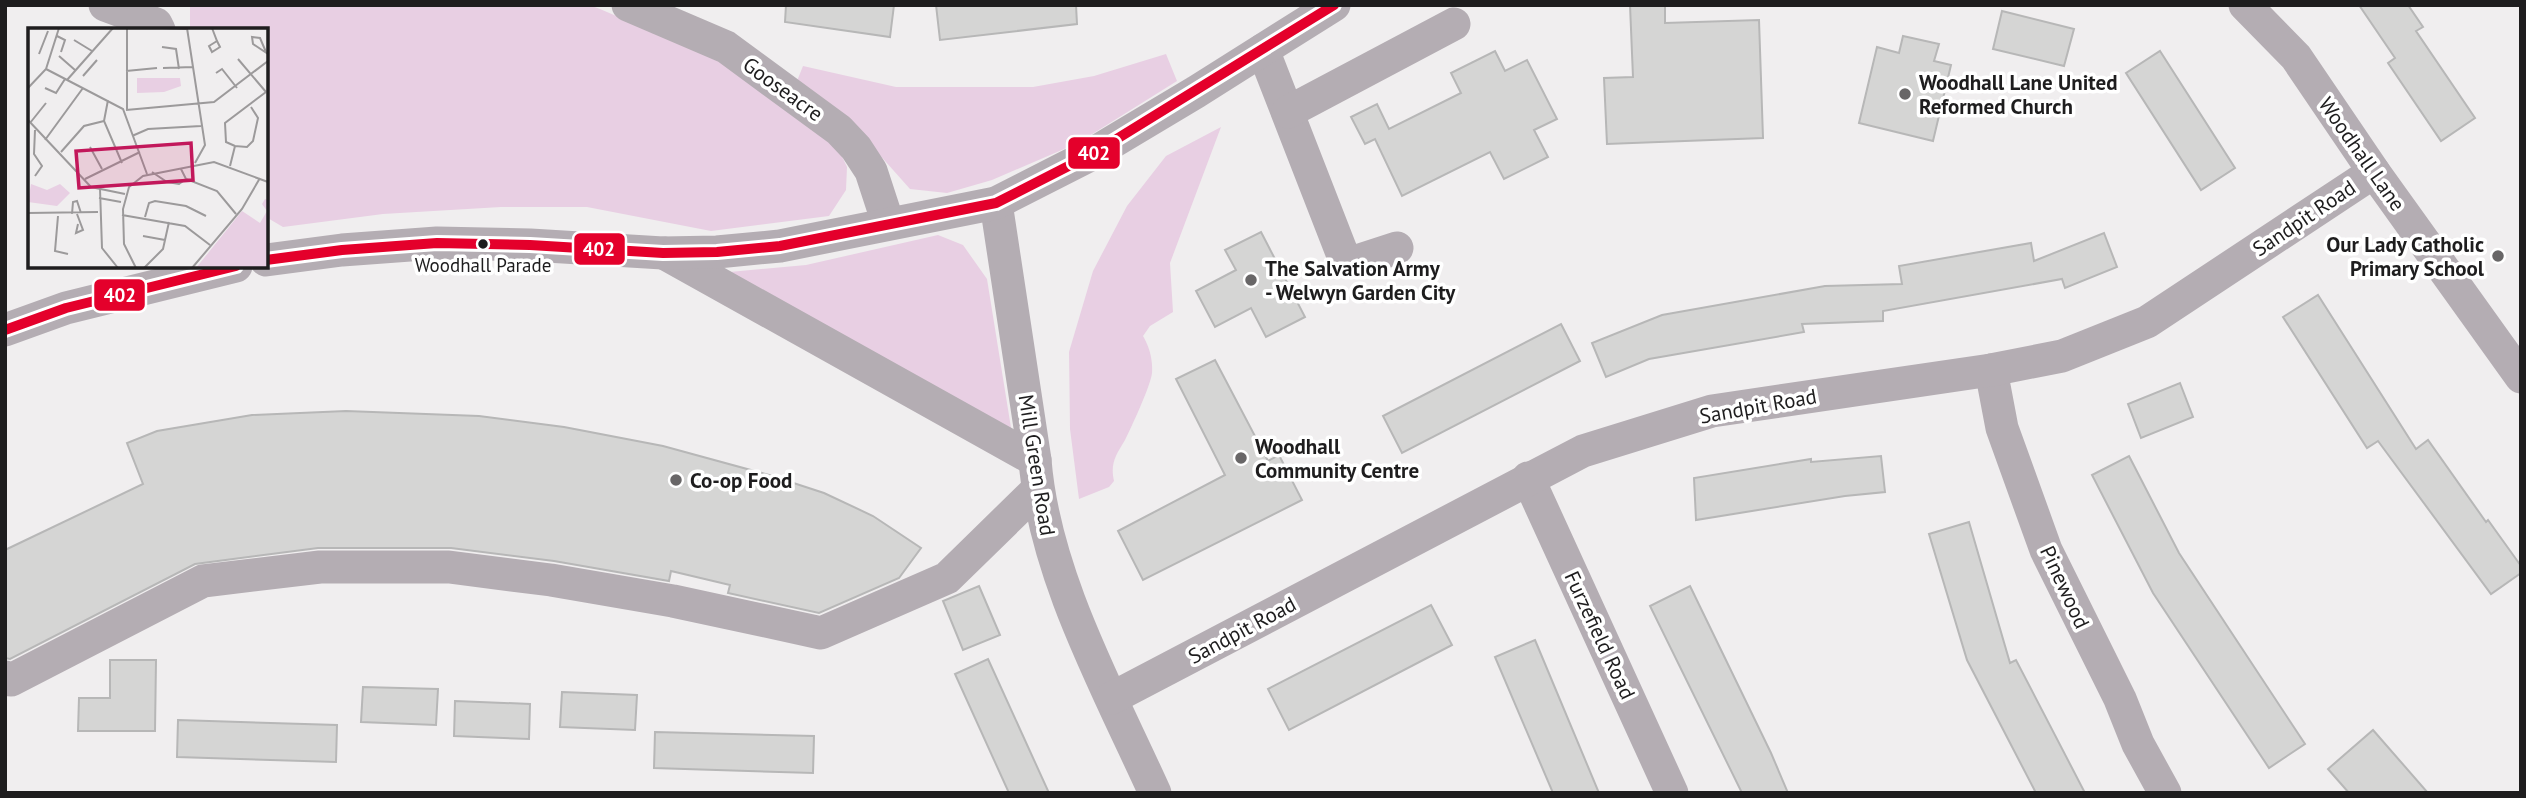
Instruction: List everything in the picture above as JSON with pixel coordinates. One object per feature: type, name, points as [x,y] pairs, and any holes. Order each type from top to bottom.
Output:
[{"type":"street","points":[[105,5],[160,20]]},
{"type":"street","name":"Gooseacre","points":[[628,5],[726,47],[839,130],[871,171],[888,223]]},
{"type":"street","points":[[268,260],[342,250],[436,243],[530,245],[663,253],[717,252],[780,246],[996,203],[1094,153],[1334,5]]},
{"type":"street","name":"Woodhall Lane","points":[[2245,5],[2296,57],[2374,172],[2521,377]]},
{"type":"street","points":[[1288,112],[1454,24]]},
{"type":"street","points":[[1263,50],[1342,253],[1347,260],[1357,261],[1397,247]]},
{"type":"street","name":"Sandpit Road","points":[[1112,698],[1583,451],[1712,411],[1991,370],[2062,356],[2147,322],[2374,172]]},
{"type":"street","name":"Mill Green Road","points":[[996,203],[1036,475],[1053,556],[1069,602],[1155,793]]},
{"type":"street","points":[[5,677],[11,680],[203,581],[320,567],[449,567],[538,578],[673,601],[821,633],[947,579],[1036,475],[663,253]]},
{"type":"street","points":[[5,330],[66,308],[228,268]]},
{"type":"street","name":"Pinewood","points":[[1991,370],[2002,428],[2046,550],[2120,699],[2138,744],[2165,793]]},
{"type":"street","name":"Furzefield Road","points":[[1528,478],[1672,793]]},
{"type":"shaded area","points":[[190,5],[589,5],[740,69],[835,142],[847,167],[846,190],[829,216],[711,231],[587,207],[501,207],[383,214],[283,227],[268,218],[268,28],[190,28]]},
{"type":"shaded area","points":[[1166,54],[1177,81],[1078,143],[992,180],[947,193],[910,189],[853,125],[797,81],[803,66],[896,87],[1033,87],[1094,76]]},
{"type":"shaded area","points":[[1221,127],[1170,263],[1173,312],[1150,326],[1143,336],[1150,353],[1152,373],[1115,459],[1114,481],[1109,487],[1079,499],[1070,429],[1069,352],[1093,271],[1127,206],[1166,156]]},
{"type":"shaded area","points":[[938,235],[963,245],[987,279],[1012,434],[719,273],[806,265]]},
{"type":"building","points":[[786,5],[894,5],[890,37],[785,22]]},
{"type":"building","points":[[936,5],[1076,5],[1077,24],[940,40]]},
{"type":"building","points":[[1630,5],[1665,5],[1665,23],[1759,20],[1763,138],[1607,144],[1604,78],[1633,77]]},
{"type":"building","points":[[2359,5],[2408,5],[2423,27],[2416,31],[2475,118],[2441,141],[2388,63],[2395,58]]},
{"type":"building","points":[[2002,11],[2074,29],[2064,66],[1993,49]]},
{"type":"building","name":"Woodhall Lane United Reformed Church","points":[[1903,36],[1939,44],[1934,61],[1951,65],[1933,141],[1859,123],[1877,47],[1899,53]]},
{"type":"building","points":[[1495,51],[1505,71],[1527,60],[1557,119],[1534,130],[1548,157],[1504,179],[1490,152],[1402,196],[1375,139],[1365,144],[1351,117],[1377,104],[1389,129],[1461,93],[1451,73]]},
{"type":"building","points":[[2160,51],[2235,168],[2201,190],[2126,73]]},
{"type":"building","name":"The Salvation Army - Welwyn Garden City","points":[[1261,232],[1305,317],[1266,337],[1251,308],[1215,327],[1196,291],[1236,270],[1225,250]]},
{"type":"building","points":[[2104,233],[2117,267],[2065,288],[2062,279],[1883,311],[1883,321],[1802,324],[1804,332],[1649,359],[1606,377],[1592,343],[1662,315],[1825,286],[1902,284],[1899,266],[2031,243],[2034,261]]},
{"type":"building","points":[[2318,295],[2416,449],[2428,440],[2521,566],[2521,573],[2491,594],[2378,441],[2367,448],[2283,317]]},
{"type":"building","points":[[1561,324],[1580,361],[1402,453],[1383,416]]},
{"type":"building","name":"Woodhall Community Centre","points":[[1215,360],[1268,461],[1279,455],[1302,500],[1143,580],[1118,531],[1225,475],[1176,379]]},
{"type":"building","points":[[2180,383],[2193,417],[2141,438],[2128,404]]},
{"type":"building","points":[[346,411],[479,416],[564,427],[663,446],[824,493],[873,516],[921,548],[899,578],[819,613],[728,593],[730,585],[671,571],[669,581],[554,561],[451,548],[318,548],[195,564],[10,659],[5,658],[5,550],[143,484],[127,443],[157,431],[252,415]]},
{"type":"building","points":[[1881,456],[1885,492],[1696,520],[1694,478],[1811,459],[1811,462]]},
{"type":"building","points":[[2129,456],[2179,553],[2305,744],[2269,768],[2153,593],[2092,475]]},
{"type":"building","points":[[1969,522],[2010,663],[2016,660],[2085,793],[2036,793],[1967,660],[1929,534]]},
{"type":"building","points":[[979,586],[1000,635],[963,650],[943,601]]},
{"type":"building","points":[[1690,586],[1788,793],[1742,793],[1650,606]]},
{"type":"building","points":[[1431,605],[1452,645],[1289,730],[1268,689]]},
{"type":"building","points":[[1535,640],[1599,793],[1553,793],[1495,657]]},
{"type":"building","points":[[988,659],[1049,793],[1009,793],[955,674]]},
{"type":"building","points":[[110,660],[156,660],[155,731],[78,731],[79,698],[110,698]]},
{"type":"building","points":[[363,687],[438,689],[436,725],[361,722]]},
{"type":"building","points":[[562,692],[637,695],[635,730],[560,727]]},
{"type":"building","points":[[455,701],[530,704],[529,739],[454,736]]},
{"type":"building","points":[[178,720],[337,725],[336,762],[177,757]]},
{"type":"building","points":[[2373,730],[2428,793],[2349,793],[2328,769]]},
{"type":"building","points":[[655,732],[814,736],[813,773],[654,768]]},
{"type":"transit line","name":"402","points":[[268,260],[342,250],[437,243],[530,245],[663,253],[717,252],[780,246],[996,203],[1094,153],[1334,5]]},
{"type":"transit line","name":"402","points":[[5,330],[66,308],[228,268]]},
{"type":"place","name":"Woodhall Lane United Reformed Church","points":[[1905,94]]},
{"type":"place","name":"Woodhall Parade","points":[[483,244]]},
{"type":"place","name":"Our Lady Catholic Primary School","points":[[2498,256]]},
{"type":"place","name":"The Salvation Army - Welwyn Garden City","points":[[1251,280]]},
{"type":"place","name":"Woodhall Community Centre","points":[[1241,458]]},
{"type":"place","name":"Co-op Food","points":[[676,480]]}]
